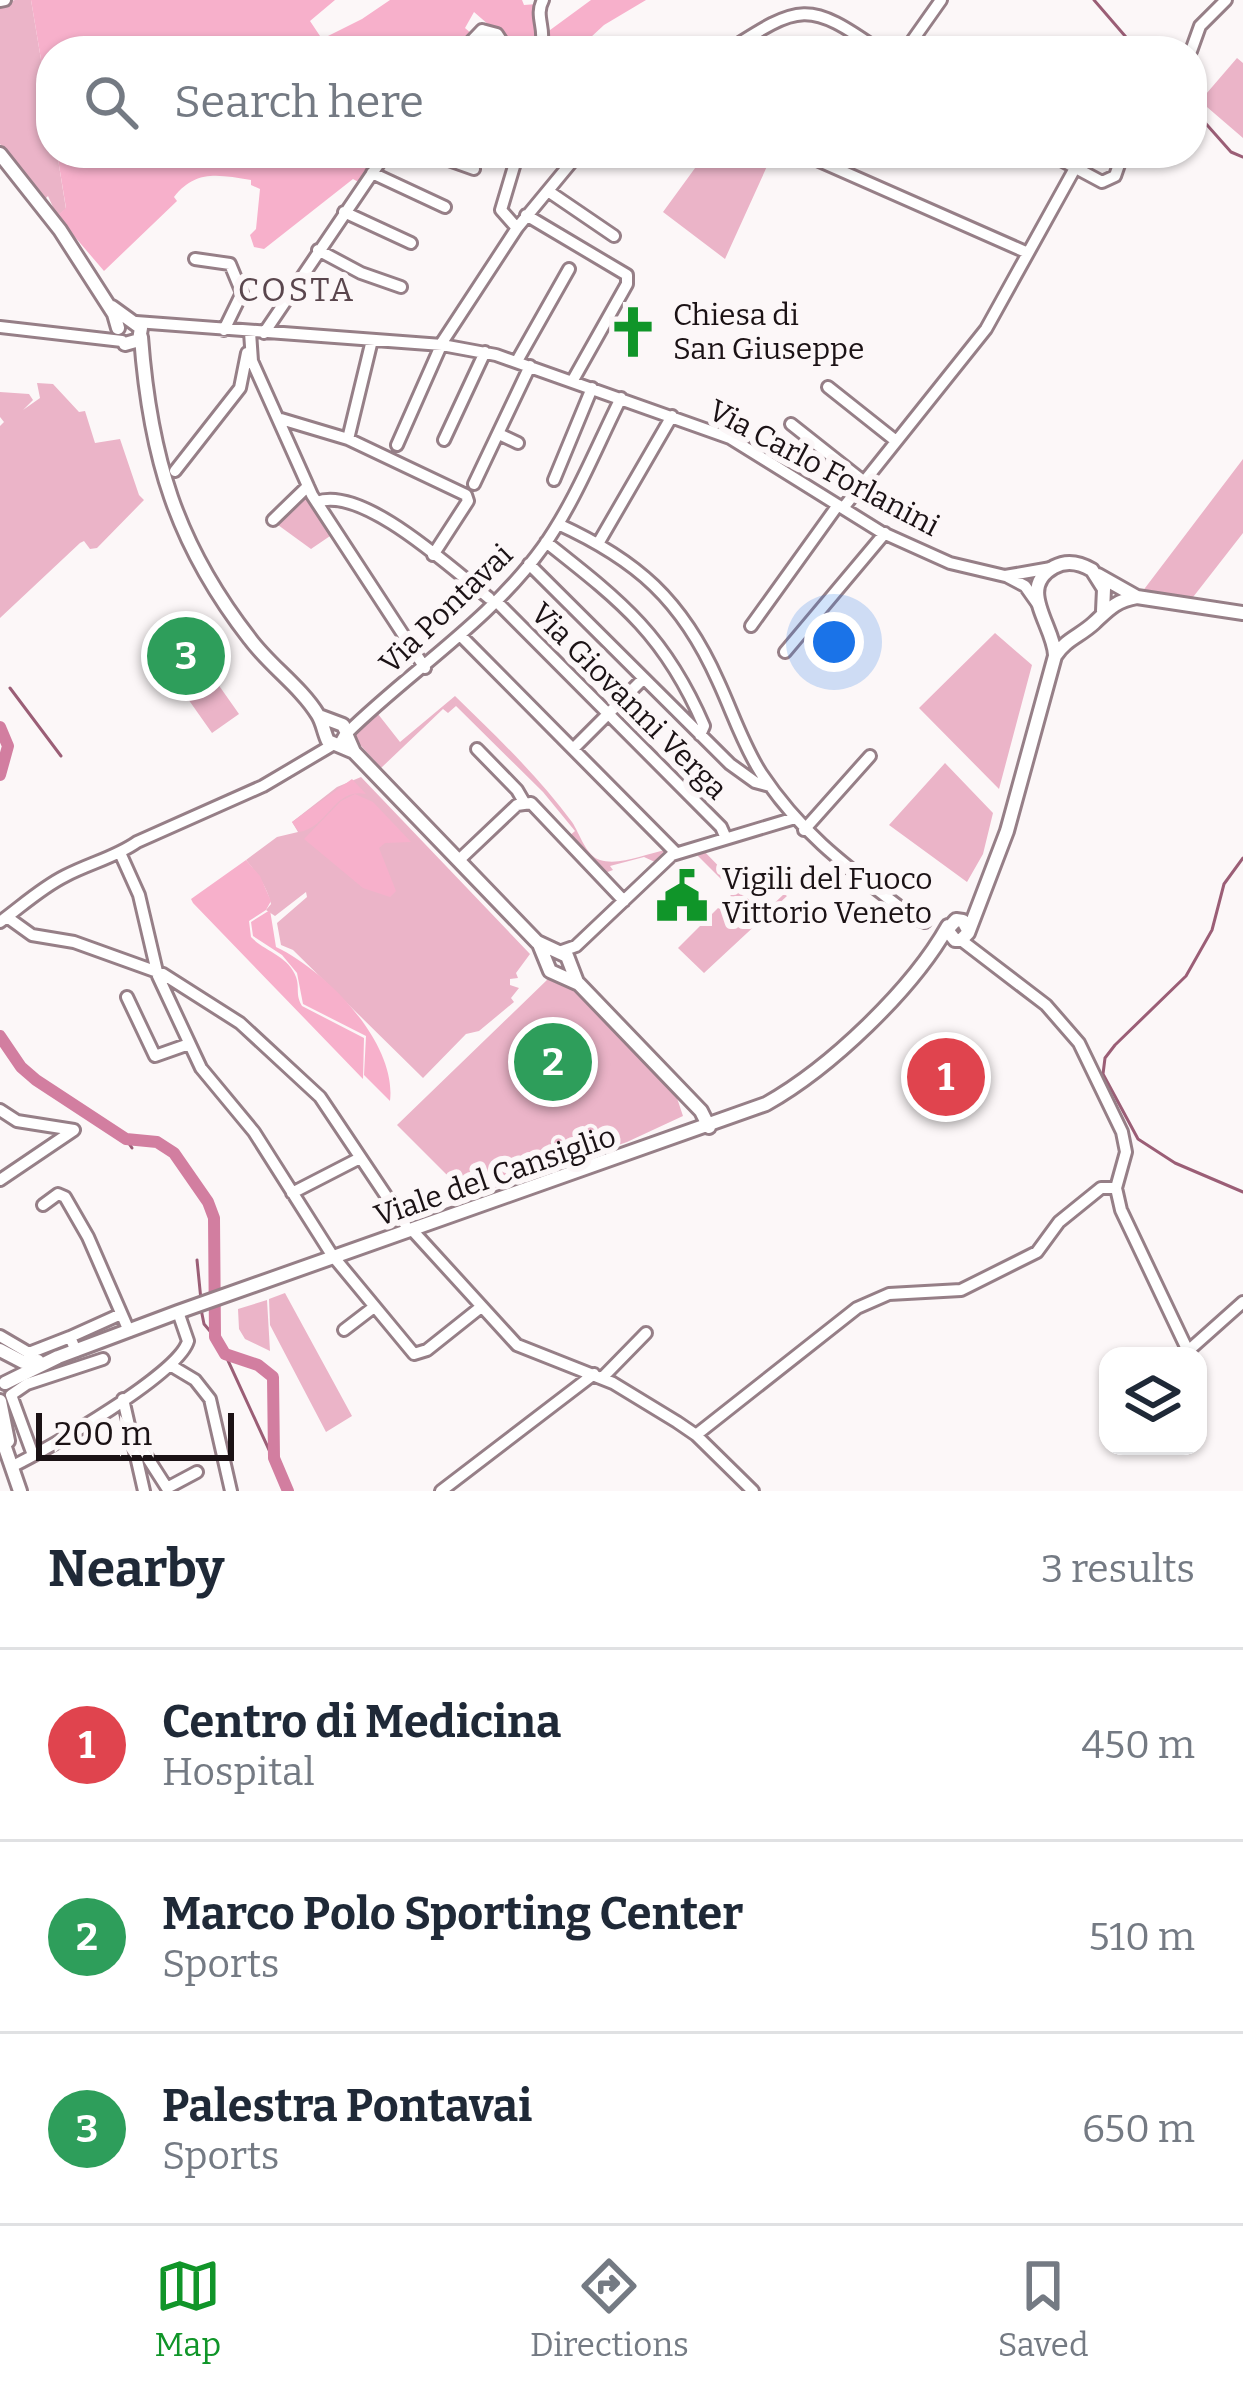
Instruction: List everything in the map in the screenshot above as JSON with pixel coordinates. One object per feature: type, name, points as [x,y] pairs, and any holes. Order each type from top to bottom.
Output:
[{"type":"main road","points":[[0,154],[60,230],[144,370]]},
{"type":"main road","points":[[106,303],[138,329]]},
{"type":"main road","points":[[121,335],[127,320],[138,329],[166,485],[194,558],[248,638],[539,943],[553,970],[577,982]]},
{"type":"main road","points":[[121,335],[133,344],[138,329]]},
{"type":"main road","points":[[1137,597],[1117,602],[1079,631],[1061,631],[1046,621],[1037,603],[1042,579],[1054,567],[1075,563],[1137,597],[1243,613]]},
{"type":"main road","points":[[1097,574],[1105,589],[1102,613]]},
{"type":"main road","name":"Viale del Cansiglio","points":[[2,1386],[58,1358],[409,1227],[748,1112],[822,1067],[946,944],[963,936],[1007,831],[1055,656],[1046,621]]},
{"type":"main road","name":"Viale del Cansiglio","points":[[1055,656],[1079,631]]},
{"type":"main road","name":"Viale del Cansiglio","points":[[910,978],[952,923],[969,911],[993,866]]},
{"type":"main road","points":[[952,923],[963,921],[963,936]]},
{"type":"main road","points":[[539,943],[564,957],[577,982],[691,1101],[709,1127]]},
{"type":"main road","points":[[553,970],[549,957],[564,957]]},
{"type":"main road","points":[[553,970],[568,970],[564,957]]},
{"type":"main road","points":[[691,1101],[719,1113],[748,1112]]},
{"type":"main road","points":[[679,1138],[694,1117],[691,1101]]},
{"type":"main road","points":[[4,1352],[10,1370],[0,1400],[20,1491]]},
{"type":"main road","name":"Viale del Cansiglio","points":[[4,1352],[23,1362],[58,1358]]},
{"type":"main road","points":[[0,1433],[12,1463]]},
{"type":"street","points":[[543,0],[538,14],[544,36]]},
{"type":"street","points":[[916,36],[941,0]]},
{"type":"street","points":[[1196,36],[1226,0]]},
{"type":"street","points":[[751,36],[785,14],[806,10],[828,15],[858,36]]},
{"type":"street","points":[[476,36],[482,30]]},
{"type":"street","points":[[482,30],[486,36]]},
{"type":"street","points":[[482,30],[498,36]]},
{"type":"street","points":[[243,377],[256,333],[376,168]]},
{"type":"street","points":[[514,168],[501,210],[517,228]]},
{"type":"street","points":[[397,446],[442,345],[526,215],[567,168]]},
{"type":"street","points":[[835,168],[1028,253]]},
{"type":"street","points":[[1071,168],[1096,181],[1110,181],[1116,168]]},
{"type":"street","points":[[751,626],[840,506],[986,329],[1074,170]]},
{"type":"street","points":[[372,173],[445,207]]},
{"type":"street","points":[[548,191],[614,236]]},
{"type":"street","points":[[344,212],[411,243]]},
{"type":"street","points":[[526,215],[626,275],[627,284],[573,380]]},
{"type":"street","points":[[318,250],[401,287]]},
{"type":"street","points":[[195,259],[230,264],[242,293],[224,330]]},
{"type":"street","points":[[474,484],[569,269]]},
{"type":"street","name":"Via Carlo Forlanini","points":[[138,329],[161,326],[442,345],[524,363],[743,445],[885,533],[950,563],[1005,576],[1025,586],[1037,603]]},
{"type":"street","points":[[0,327],[121,335]]},
{"type":"street","points":[[348,439],[372,340]]},
{"type":"street","points":[[249,347],[308,486],[425,668]]},
{"type":"street","points":[[444,440],[485,352]]},
{"type":"street","points":[[176,470],[224,413],[247,370],[256,370]]},
{"type":"street","points":[[828,387],[896,441]]},
{"type":"street","points":[[554,480],[592,388]]},
{"type":"street","name":"Via Pontavai","points":[[336,733],[362,719],[425,668],[529,564],[558,524],[621,398]]},
{"type":"street","points":[[277,414],[299,427],[348,439],[468,497],[459,520],[434,555]]},
{"type":"street","points":[[599,542],[672,416]]},
{"type":"street","points":[[791,424],[863,481]]},
{"type":"street","points":[[288,439],[290,430],[299,427]]},
{"type":"street","points":[[499,434],[518,443]]},
{"type":"street","points":[[273,520],[308,486]]},
{"type":"street","name":"Via Giovanni Verga","points":[[317,502],[334,498],[394,525],[492,600],[722,827],[725,836]]},
{"type":"street","points":[[558,524],[599,542],[645,575],[680,615],[710,662],[750,753],[795,818],[914,918],[926,922]]},
{"type":"street","points":[[785,652],[885,533]]},
{"type":"street","points":[[546,542],[617,600],[665,651],[704,726],[700,735]]},
{"type":"street","points":[[529,564],[700,735],[745,775],[770,786]]},
{"type":"street","name":"Via Carlo Forlanini","points":[[1005,576],[1054,567]]},
{"type":"street","points":[[460,636],[676,853]]},
{"type":"street","points":[[574,749],[644,679]]},
{"type":"street","points":[[336,733],[263,786],[60,878],[4,919],[32,935],[69,941],[157,971],[240,1023],[301,1076],[332,1113],[409,1227],[524,1350],[598,1376],[696,1435],[753,1491]]},
{"type":"street","points":[[477,749],[524,802],[538,807],[561,838],[624,902]]},
{"type":"street","points":[[805,830],[870,756]]},
{"type":"street","points":[[459,860],[524,802]]},
{"type":"street","points":[[564,957],[676,853],[795,818]]},
{"type":"street","points":[[121,851],[139,895],[157,971],[204,1074],[254,1132],[334,1258],[408,1349],[418,1354],[481,1307]]},
{"type":"street","points":[[963,936],[1046,1005],[1078,1043],[1122,1132],[1126,1152],[1116,1188],[1121,1210],[1191,1350],[1243,1302]]},
{"type":"street","points":[[167,996],[172,986],[184,987]]},
{"type":"street","points":[[127,997],[155,1055],[189,1044]]},
{"type":"street","points":[[0,1110],[17,1121],[74,1130],[0,1179]]},
{"type":"street","points":[[292,1193],[360,1158]]},
{"type":"street","points":[[696,1435],[856,1308],[889,1294],[950,1292],[978,1282],[1037,1252],[1059,1222],[1101,1188],[1116,1188]]},
{"type":"street","points":[[43,1204],[58,1195],[65,1197],[129,1331]]},
{"type":"street","points":[[344,1330],[374,1307]]},
{"type":"street","points":[[12,1463],[124,1400],[170,1365],[187,1346],[178,1312]]},
{"type":"street","points":[[0,1336],[26,1353],[122,1314]]},
{"type":"street","points":[[441,1491],[598,1376],[646,1333]]},
{"type":"street","points":[[70,1336],[76,1351]]},
{"type":"street","points":[[33,1455],[11,1395],[27,1384],[103,1359]]},
{"type":"street","points":[[170,1365],[195,1380],[210,1399],[231,1491]]},
{"type":"street","points":[[124,1400],[145,1491]]},
{"type":"street","points":[[133,1435],[167,1489],[197,1472]]},
{"type":"shaded area","points":[[31,0],[37,36],[36,168],[59,168],[66,209],[57,216],[48,196],[44,200],[0,144],[0,4]]},
{"type":"shaded area","points":[[31,0],[335,0],[310,21],[320,36],[37,36]]},
{"type":"shaded area","points":[[390,0],[537,4],[539,36],[500,36],[474,12],[465,28],[473,35],[328,36]]},
{"type":"shaded area","points":[[591,0],[646,0],[592,36],[546,33]]},
{"type":"shaded area","points":[[1237,58],[1243,63],[1243,138],[1207,107],[1207,93]]},
{"type":"shaded area","points":[[59,168],[370,168],[360,183],[353,179],[264,249],[254,247],[250,235],[256,229],[260,189],[251,180],[200,178],[182,188],[174,197],[177,201],[104,271],[57,216],[66,208]]},
{"type":"shaded area","points":[[695,168],[766,168],[725,259],[663,212]]},
{"type":"shaded area","points":[[37,383],[53,384],[79,412],[85,411],[95,443],[120,439],[144,500],[97,548],[80,543],[0,618],[0,426],[4,422],[0,392],[29,394],[33,400],[23,410],[40,398]]},
{"type":"shaded area","points":[[1243,459],[1243,533],[1190,601],[1142,592]]},
{"type":"shaded area","points":[[307,497],[333,534],[311,549],[278,525]]},
{"type":"shaded area","points":[[995,633],[1032,665],[999,789],[919,708]]},
{"type":"shaded area","points":[[208,670],[239,714],[212,733],[181,689]]},
{"type":"shaded area","points":[[455,696],[545,789],[595,858],[616,862],[665,850],[655,862],[644,857],[610,866],[613,870],[602,874],[551,820],[550,813],[568,837],[575,831],[543,792],[456,706],[448,713],[443,709],[381,768],[353,737],[378,714],[400,742]]},
{"type":"shaded area","points":[[945,763],[993,813],[983,854],[967,882],[889,825]]},
{"type":"shaded area","points":[[361,777],[530,954],[516,973],[518,978],[510,979],[510,985],[519,988],[511,998],[514,1002],[479,1031],[466,1034],[423,1078],[293,950],[281,945],[277,923],[307,897],[306,892],[275,916],[266,910],[271,904],[267,892],[246,860],[277,837],[298,832],[292,822],[337,787]]},
{"type":"shaded area","points":[[352,779],[366,794],[346,796],[318,823],[299,832],[292,822]]},
{"type":"shaded area","points":[[355,794],[373,802],[411,842],[385,843],[379,848],[396,891],[390,897],[363,888],[304,839],[341,801]]},
{"type":"shaded area","points":[[701,848],[764,913],[787,896],[704,973],[678,948],[734,892],[693,851]]},
{"type":"shaded area","points":[[246,860],[260,876],[271,901],[249,921],[251,937],[293,970],[302,1006],[364,1038],[363,1079],[193,903],[191,899]]},
{"type":"shaded area","points":[[270,910],[276,947],[335,990],[370,1032],[389,1078],[390,1101],[364,1075],[366,1036],[303,1004],[297,973],[282,955],[253,936],[251,922]]},
{"type":"shaded area","points":[[548,979],[572,989],[677,1098],[683,1116],[627,1142],[469,1197],[397,1125]]},
{"type":"shaded area","points":[[285,1293],[352,1416],[326,1432],[270,1325],[269,1299]]},
{"type":"shaded area","points":[[267,1300],[270,1351],[245,1339],[239,1329],[238,1309]]},
{"type":"waterway","points":[[1094,0],[1125,36]]},
{"type":"waterway","points":[[1207,125],[1231,152],[1243,157]]},
{"type":"waterway","points":[[10,688],[61,756]]},
{"type":"waterway","points":[[0,727],[8,746],[0,775]]},
{"type":"waterway","points":[[1243,858],[1224,884],[1212,930],[1186,976],[1115,1045],[1105,1058],[1103,1074],[1138,1139],[1175,1163],[1243,1192]]},
{"type":"waterway","points":[[0,1036],[36,1080],[126,1139],[157,1142],[174,1153],[208,1202],[214,1218],[215,1337],[225,1354],[258,1365],[273,1377],[274,1458],[288,1491]]},
{"type":"waterway","points":[[126,1139],[132,1148]]},
{"type":"waterway","points":[[197,1260],[201,1300]]},
{"type":"waterway","points":[[201,1309],[204,1324],[215,1337]]},
{"type":"waterway","points":[[225,1354],[276,1465]]},
{"type":"place","name":"Chiesa di San Giuseppe","points":[[633,332]]},
{"type":"place","name":"Palestra Pontavai","points":[[186,656]]},
{"type":"place","name":"Vigili del Fuoco Vittorio Veneto","points":[[682,896]]},
{"type":"place","name":"Marco Polo Sporting Center","points":[[553,1062]]},
{"type":"place","name":"Centro di Medicina","points":[[946,1077]]},
{"type":"district","name":"COSTA","points":[[297,289]]}]
